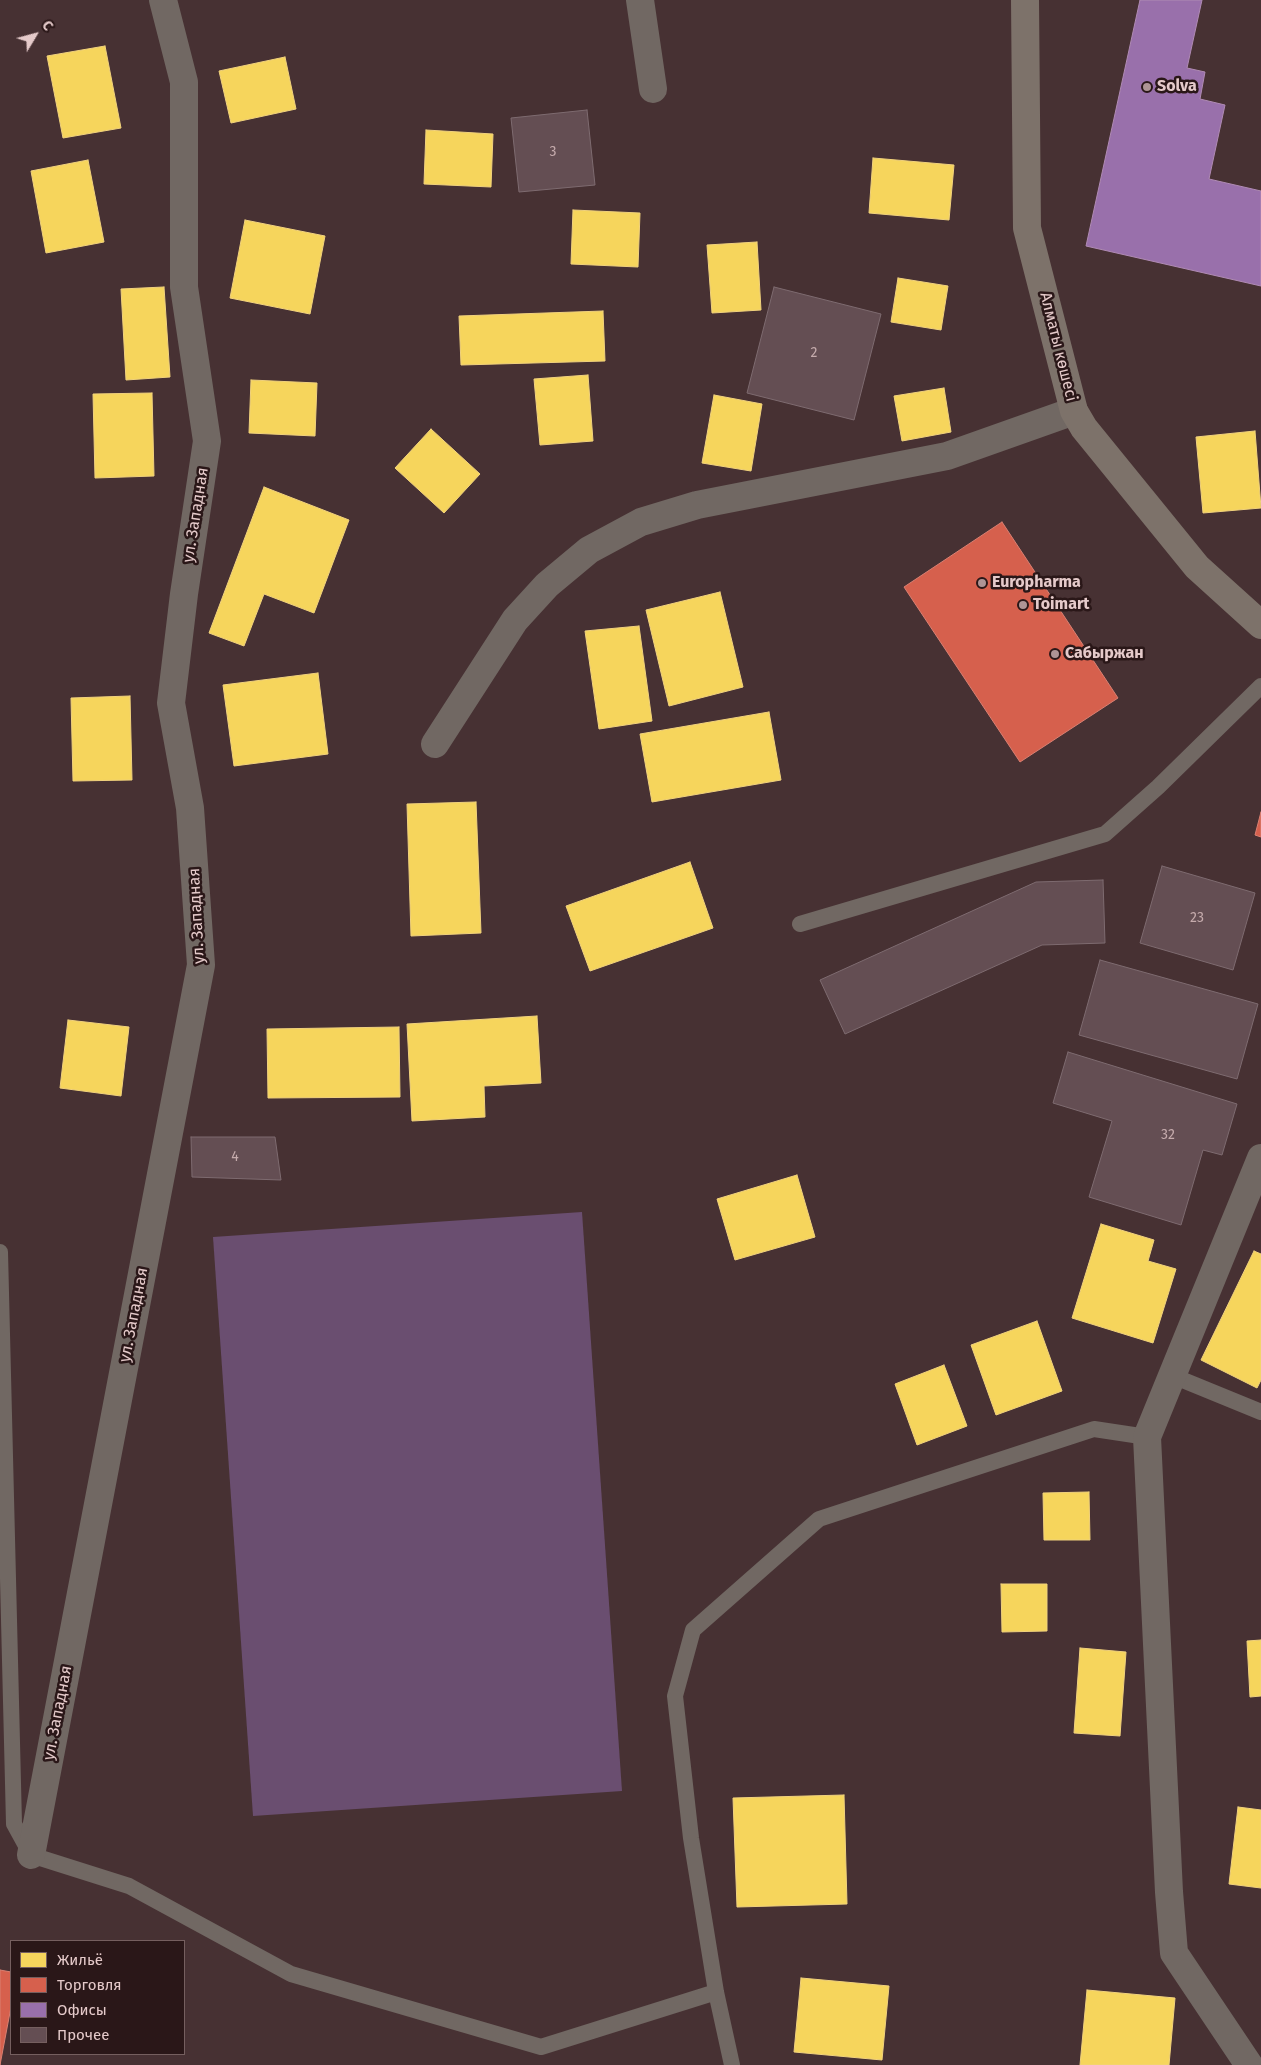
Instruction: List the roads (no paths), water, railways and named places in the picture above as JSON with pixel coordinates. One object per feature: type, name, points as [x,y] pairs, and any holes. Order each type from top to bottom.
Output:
[{"type":"main road","name":"Алматы көшесі","points":[[1025,0],[1027,228],[1074,411],[1084,428],[1197,567],[1261,625]]},
{"type":"street","name":"ул. Западная","points":[[31,1855],[201,965],[190,808],[171,703],[184,594],[207,441],[184,287],[184,82],[164,0]]},
{"type":"street","points":[[640,0],[653,89]]},
{"type":"street","points":[[436,744],[515,620],[547,584],[589,550],[641,522],[697,505],[947,456],[1074,411]]},
{"type":"street","points":[[1249,2065],[1174,1953],[1169,1892],[1147,1437],[1261,1158]]},
{"type":"lane","points":[[800,924],[1104,834],[1158,787],[1261,686]]},
{"type":"lane","points":[[0,1252],[14,1824],[31,1855],[130,1886],[291,1974],[541,2047],[716,1992]]},
{"type":"lane","points":[[1173,1376],[1261,1412]]},
{"type":"lane","points":[[732,2065],[716,1992],[690,1838],[675,1696],[694,1630],[819,1519],[1094,1429],[1147,1437]]},
{"type":"place","name":"Solva","points":[[1147,87]]},
{"type":"place","name":"Europharma","points":[[982,583]]},
{"type":"place","name":"Toimart","points":[[1023,605]]},
{"type":"place","name":"Сабыржан","points":[[1055,654]]}]
